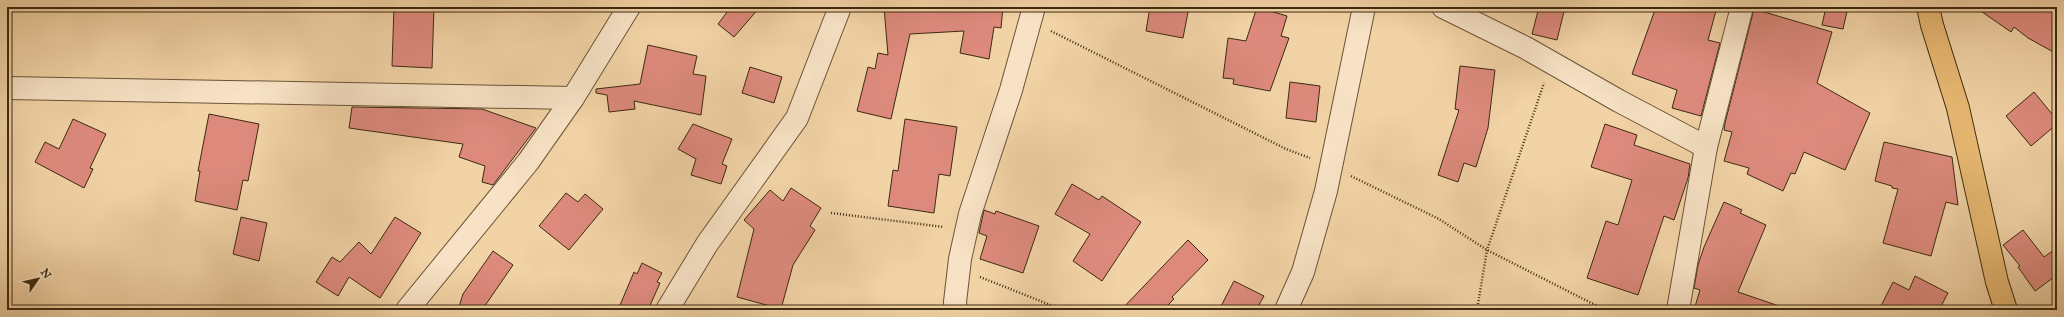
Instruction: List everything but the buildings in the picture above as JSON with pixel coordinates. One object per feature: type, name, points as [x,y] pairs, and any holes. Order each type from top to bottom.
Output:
[{"type":"main road","points":[[1928,7],[1932,25],[1958,108],[1996,282],[2006,310]]},
{"type":"street","points":[[407,310],[528,162],[573,98],[629,7]]},
{"type":"street","points":[[667,310],[707,244],[797,118],[840,7]]},
{"type":"street","points":[[956,310],[955,302],[970,214],[1011,90],[1034,7]]},
{"type":"street","points":[[1286,310],[1303,272],[1326,191],[1364,7]]},
{"type":"street","points":[[1443,7],[1551,62],[1706,147]]},
{"type":"street","points":[[1678,310],[1706,147],[1742,7]]},
{"type":"street","points":[[7,88],[573,98]]},
{"type":"path","points":[[1477,310],[1487,250],[1551,62]]},
{"type":"path","points":[[831,213],[967,230]]},
{"type":"path","points":[[960,268],[1063,310]]}]
